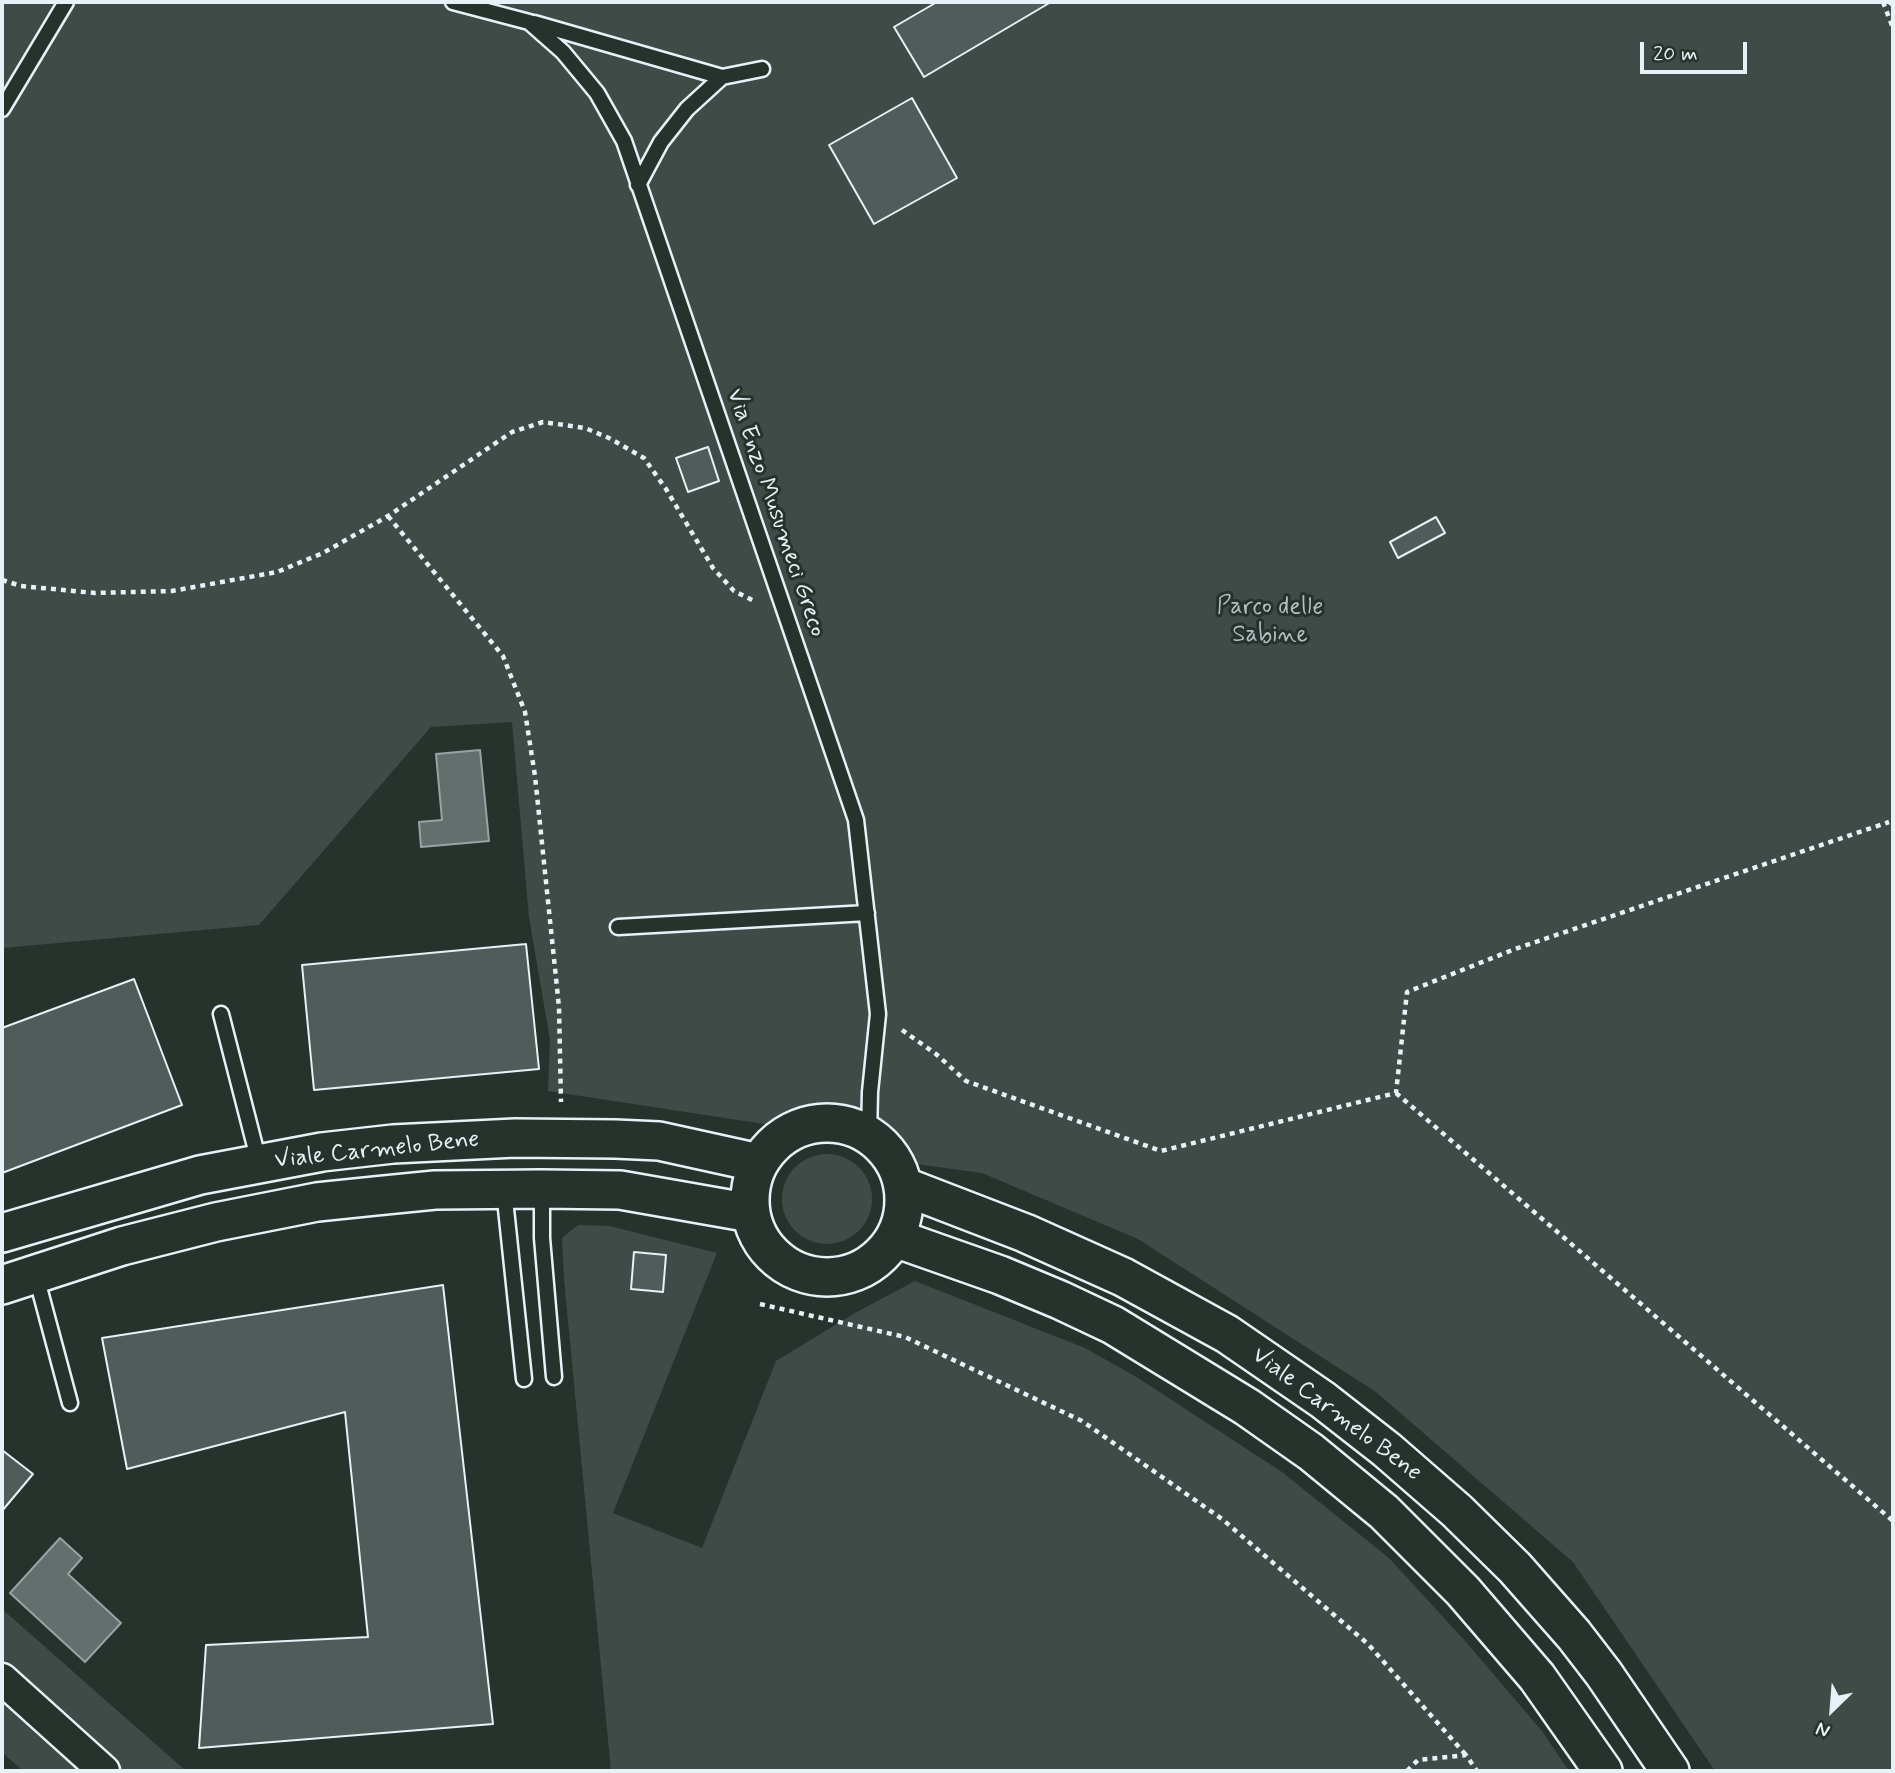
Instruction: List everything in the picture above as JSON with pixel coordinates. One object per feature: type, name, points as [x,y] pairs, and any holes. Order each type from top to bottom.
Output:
[{"type":"street","points":[[821,1123],[846,1125],[869,1135],[894,1161],[903,1186],[905,1204],[895,1238],[882,1255],[864,1268],[843,1276],[820,1277],[793,1269],[776,1258],[760,1238],[751,1213],[751,1187],[759,1163],[775,1143],[797,1129],[821,1123]]},
{"type":"street","name":"Viale Carmelo Bene","points":[[2,1233],[200,1174],[323,1152],[393,1144],[562,1137],[659,1141],[759,1163]]},
{"type":"street","name":"Viale Carmelo Bene","points":[[903,1186],[1025,1233],[1123,1276],[1227,1334],[1323,1400],[1407,1467],[1515,1568],[1567,1626],[1604,1674],[1670,1771]]},
{"type":"street","name":"Viale Carmelo Bene","points":[[2,1285],[135,1242],[216,1222],[304,1204],[435,1191],[620,1191],[751,1213]]},
{"type":"street","name":"Viale Carmelo Bene","points":[[895,1238],[1031,1287],[1113,1325],[1247,1407],[1311,1452],[1384,1512],[1463,1591],[1537,1677],[1603,1771]]},
{"type":"street","points":[[2,1679],[104,1771]]},
{"type":"lane","points":[[2,109],[66,2]]},
{"type":"lane","name":"Via Enzo Musumeci Greco","points":[[453,2],[529,22],[563,52],[597,93],[624,141],[856,820],[878,1014],[870,1092],[869,1135]]},
{"type":"lane","points":[[529,22],[722,77],[762,69]]},
{"type":"lane","points":[[638,185],[661,142],[687,109],[722,77]]},
{"type":"lane","points":[[618,927],[867,913]]},
{"type":"lane","points":[[221,1014],[259,1163]]},
{"type":"lane","points":[[542,1189],[542,1238],[554,1377]]},
{"type":"lane","points":[[504,1190],[524,1379]]},
{"type":"lane","points":[[36,1274],[70,1403]]},
{"type":"path","points":[[1884,2],[1893,28]]},
{"type":"path","points":[[2,580],[21,586],[95,593],[172,591],[277,572],[323,553],[388,516],[512,432],[543,422],[585,428],[644,458],[666,489],[713,568],[734,591],[760,603],[781,599]]},
{"type":"path","points":[[388,516],[503,656],[524,712],[535,776],[559,1007],[562,1137]]},
{"type":"path","points":[[1396,1093],[1407,992],[1515,949],[1892,822]]},
{"type":"path","points":[[878,1014],[936,1054],[965,1081],[1161,1152],[1396,1093]]},
{"type":"path","points":[[1396,1093],[1893,1521]]},
{"type":"path","points":[[760,1304],[905,1336],[1082,1421],[1223,1519],[1368,1644],[1477,1771]]},
{"type":"path","points":[[1407,1771],[1418,1760],[1466,1755]]},
{"type":"green space","name":"Parco delle Sabine","points":[[2,2],[1893,2],[1893,1771],[1715,1771],[1573,1562],[1376,1392],[1138,1239],[982,1173],[894,1161],[869,1135],[846,1125],[821,1123],[797,1129],[548,1091],[550,1040],[529,917],[512,722],[431,727],[259,925],[2,948]]},
{"type":"green space","points":[[827,1154],[844,1158],[859,1167],[868,1182],[872,1199],[868,1216],[859,1231],[844,1240],[827,1244],[810,1240],[795,1231],[786,1216],[782,1199],[786,1182],[795,1167],[810,1158]]},
{"type":"green space","points":[[578,1225],[610,1226],[717,1253],[613,1513],[702,1548],[776,1361],[855,1313],[915,1281],[1085,1348],[1138,1378],[1282,1472],[1389,1558],[1542,1731],[1569,1771],[611,1771],[564,1279],[562,1238]]},
{"type":"green space","points":[[2,1609],[186,1771],[23,1771],[2,1752]]},
{"type":"shaded area","points":[[480,750],[489,841],[421,847],[419,822],[442,820],[436,754]]},
{"type":"shaded area","points":[[60,1538],[82,1558],[68,1574],[121,1623],[85,1662],[10,1593]]},
{"type":"building","points":[[937,2],[1051,2],[924,77],[894,27]]},
{"type":"building","points":[[912,98],[957,178],[874,224],[829,145]]},
{"type":"building","points":[[708,447],[719,481],[688,492],[676,458]]},
{"type":"building","points":[[1436,517],[1445,533],[1398,558],[1390,542]]},
{"type":"building","points":[[526,944],[539,1069],[314,1090],[302,965]]},
{"type":"building","points":[[134,979],[182,1105],[2,1173],[2,1028]]},
{"type":"building","points":[[634,1252],[666,1255],[663,1292],[631,1289]]},
{"type":"building","points":[[443,1285],[493,1724],[199,1748],[206,1645],[368,1637],[345,1412],[127,1469],[102,1338]]},
{"type":"building","points":[[2,1450],[33,1474],[2,1511]]}]
